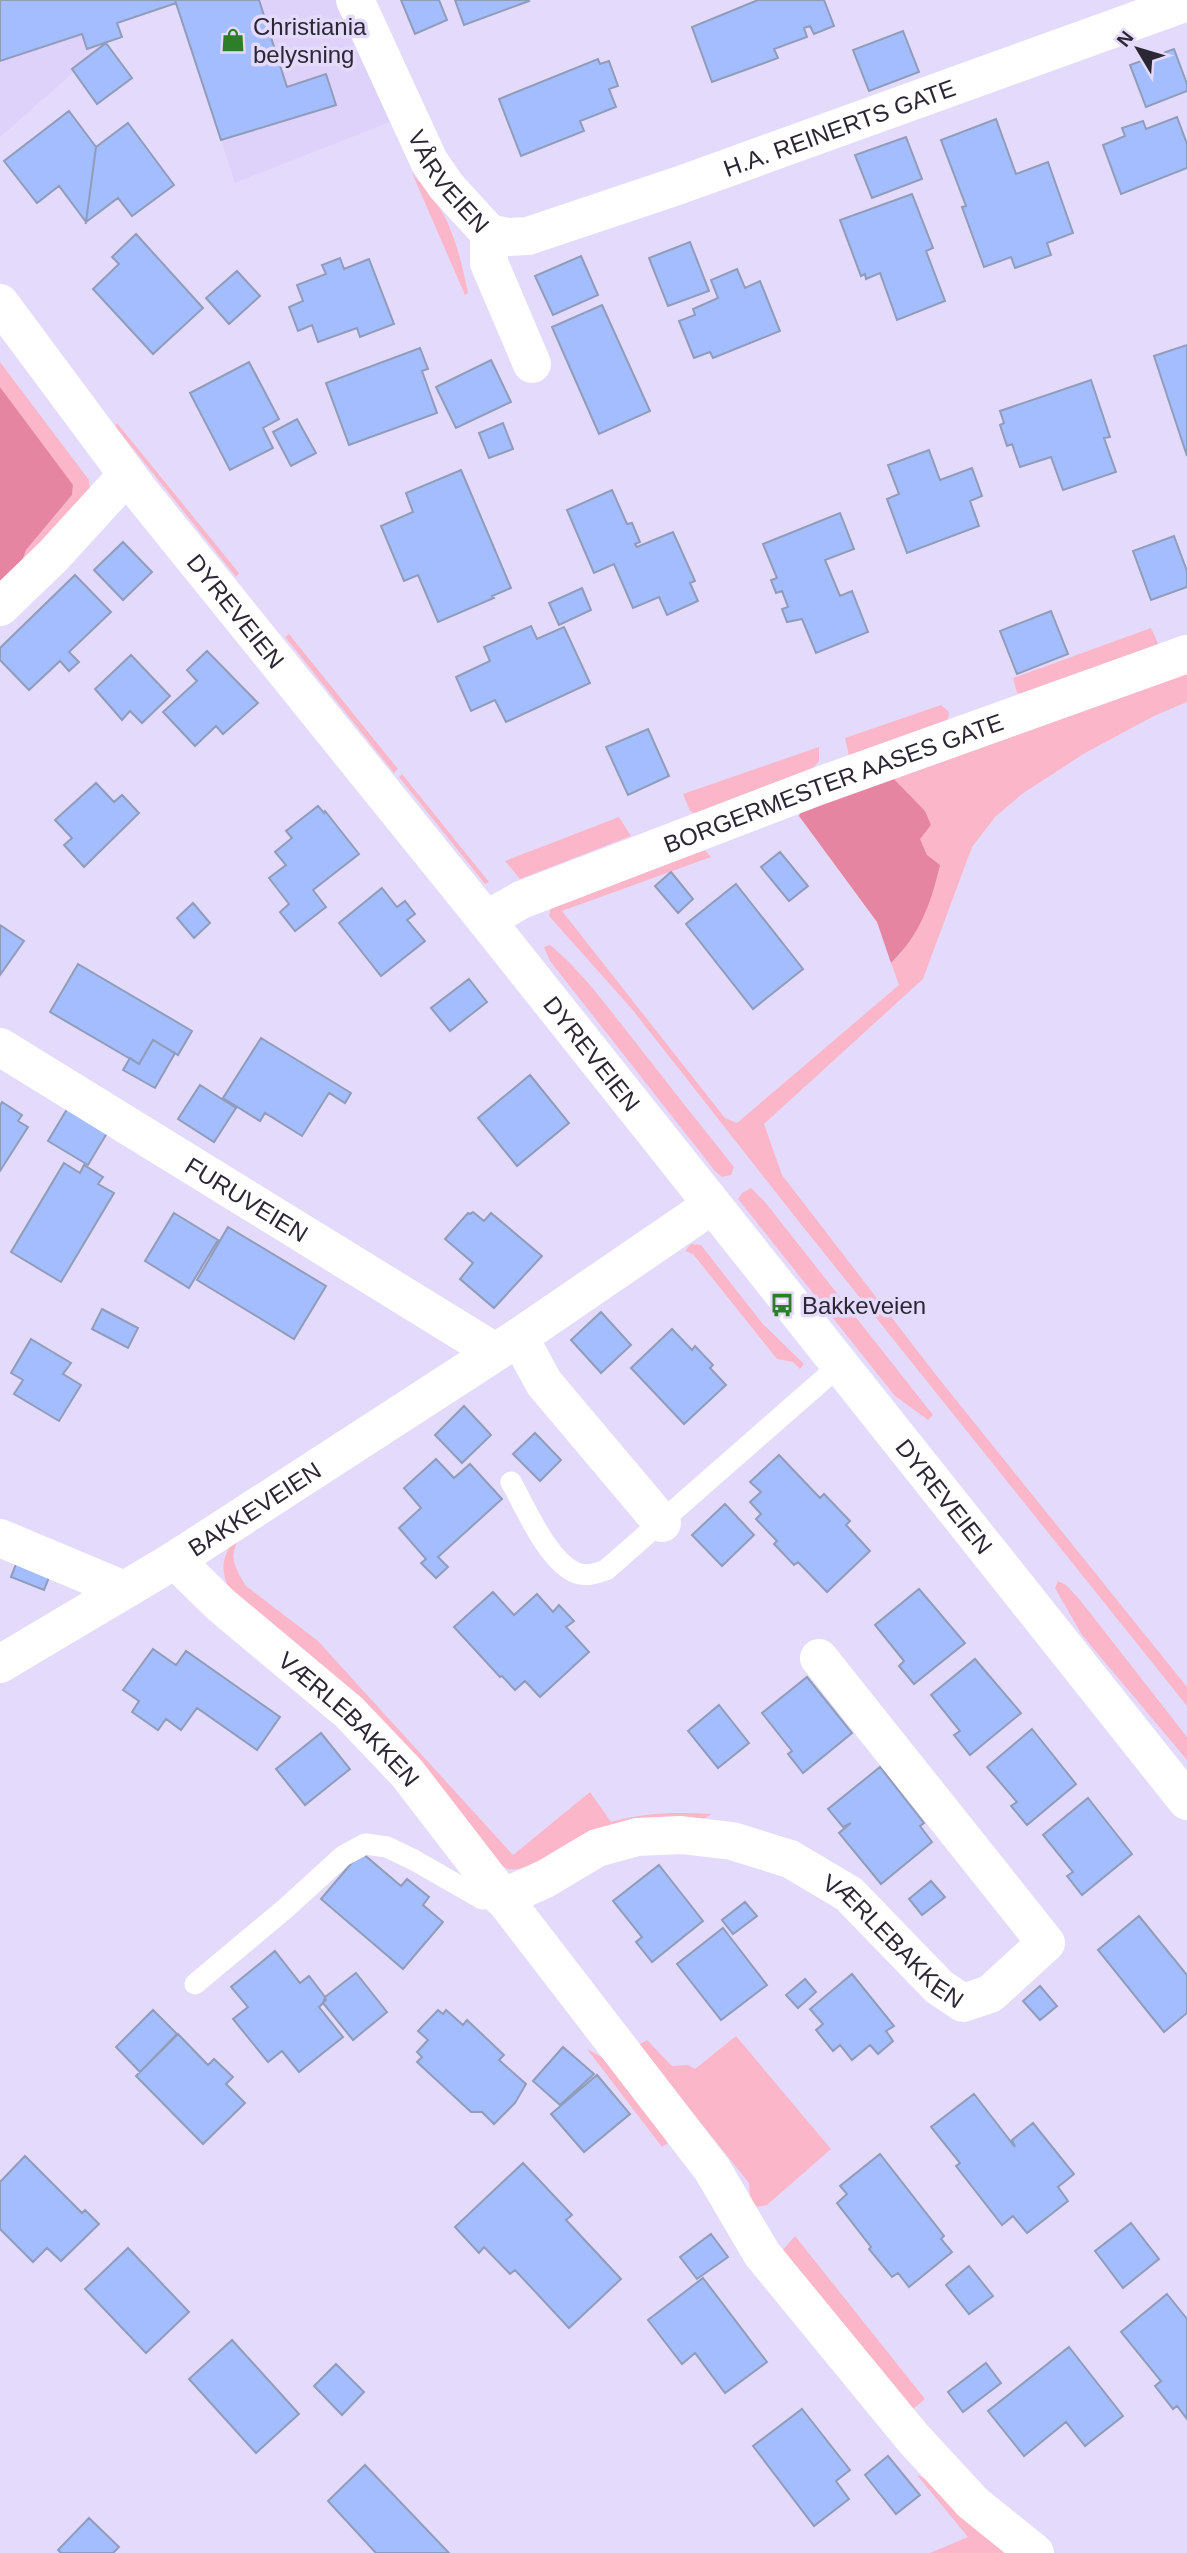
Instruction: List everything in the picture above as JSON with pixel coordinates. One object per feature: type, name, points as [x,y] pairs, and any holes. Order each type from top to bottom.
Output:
[{"type":"street","name":"VÅRVEIEN","points":[[355,0],[429,161],[446,186],[489,233],[489,263],[532,364]]},
{"type":"street","name":"H.A. REINERTS GATE","points":[[489,233],[507,237],[528,236],[680,185],[1187,2]]},
{"type":"street","name":"DYREVEIEN","points":[[0,303],[127,475],[486,920],[1187,1801]]},
{"type":"street","points":[[0,607],[53,556],[127,475]]},
{"type":"street","name":"BORGERMESTER AASES GATE","points":[[486,920],[521,900],[816,787],[1187,654]]},
{"type":"street","name":"FURUVEIEN","points":[[0,1046],[507,1344]]},
{"type":"street","name":"BAKKEVEIEN","points":[[0,1664],[175,1560],[507,1344],[712,1205]]},
{"type":"street","points":[[507,1344],[544,1383],[662,1523]]},
{"type":"street","points":[[0,1538],[124,1590]]},
{"type":"street","name":"VÆRLEBAKKEN","points":[[175,1560],[221,1605],[349,1712],[407,1773],[712,2169],[762,2254],[913,2438],[973,2503],[1035,2553]]},
{"type":"street","name":"VÆRLEBAKKEN","points":[[502,1898],[545,1879],[597,1848],[637,1837],[681,1835],[732,1841],[790,1859],[849,1894],[939,1987],[962,2003],[990,1994],[1046,1943],[819,1658]]},
{"type":"lane","points":[[511,1482],[544,1541],[561,1562],[573,1572],[592,1575],[606,1570],[662,1523],[840,1365]]},
{"type":"lane","points":[[195,1984],[343,1856],[365,1844],[387,1847],[481,1899],[502,1898]]},
{"type":"shaded area","points":[[0,0],[336,0],[390,122],[235,183],[176,4],[118,23],[122,37],[106,43],[72,69],[74,72],[0,137]]},
{"type":"shaded area","points":[[412,173],[434,200],[448,224],[463,270],[468,293],[465,295]]},
{"type":"shaded area","points":[[0,362],[89,480],[90,492],[16,578],[26,550],[72,495],[73,486],[0,387]]},
{"type":"shaded area","points":[[0,387],[73,485],[72,495],[26,550],[16,578],[0,592]]},
{"type":"shaded area","points":[[117,423],[239,573],[236,577],[115,426]]},
{"type":"shaded area","points":[[1151,628],[1160,648],[1028,695],[1017,693],[1013,678]]},
{"type":"shaded area","points":[[289,634],[398,769],[394,773],[285,637]]},
{"type":"shaded area","points":[[1187,668],[1187,702],[1154,716],[1085,753],[1022,794],[995,817],[972,847],[923,979],[764,1124],[782,1175],[936,1375],[1187,1687],[1187,1706],[631,1008],[549,916],[551,907],[705,850],[711,857],[562,911],[725,1118],[737,1123],[899,985],[891,963],[901,953],[927,855],[890,775]]},
{"type":"shaded area","points":[[941,705],[949,712],[948,721],[849,756],[845,738]]},
{"type":"shaded area","points":[[819,747],[819,761],[809,772],[695,814],[690,811],[683,794]]},
{"type":"shaded area","points":[[402,774],[489,882],[485,884],[399,777]]},
{"type":"shaded area","points":[[890,775],[925,811],[931,825],[920,839],[927,855],[940,865],[933,892],[917,930],[891,963],[877,922],[799,816],[802,808]]},
{"type":"shaded area","points":[[619,817],[631,836],[520,879],[505,861]]},
{"type":"shaded area","points":[[550,945],[592,988],[734,1167],[731,1175],[722,1177],[715,1171],[550,961],[544,947]]},
{"type":"shaded area","points":[[751,1188],[765,1202],[933,1415],[928,1420],[895,1396],[738,1199]]},
{"type":"shaded area","points":[[691,1244],[701,1245],[762,1323],[804,1364],[800,1369],[793,1362],[777,1359],[693,1254],[685,1251]]},
{"type":"shaded area","points":[[238,1533],[234,1560],[246,1586],[318,1641],[513,1855],[590,1792],[611,1822],[661,1814],[712,1814],[698,1822],[576,1840],[524,1868],[508,1869],[499,1864],[484,1854],[230,1593],[223,1568],[228,1549]]},
{"type":"shaded area","points":[[1058,1581],[1066,1585],[1080,1600],[1187,1737],[1187,1760],[1082,1635],[1055,1588]]},
{"type":"shaded area","points":[[736,2036],[831,2149],[767,2205],[757,2207],[750,2198],[749,2183],[638,2045],[647,2040],[672,2066],[688,2065],[695,2069]]},
{"type":"shaded area","points":[[587,2049],[605,2059],[668,2135],[667,2144],[662,2147]]},
{"type":"shaded area","points":[[795,2236],[925,2399],[913,2409],[782,2251]]},
{"type":"shaded area","points":[[917,2475],[939,2485],[1006,2553],[930,2553],[968,2537]]},
{"type":"building","points":[[0,0],[175,0],[176,3],[117,23],[122,37],[87,49],[82,34],[0,61]]},
{"type":"building","points":[[175,0],[259,0],[287,87],[326,74],[336,105],[221,140]]},
{"type":"building","points":[[401,0],[439,0],[447,20],[415,34]]},
{"type":"building","points":[[455,0],[528,0],[529,1],[464,25]]},
{"type":"building","points":[[758,0],[824,0],[834,26],[814,34],[810,26],[804,28],[807,37],[774,49],[778,58],[712,82],[692,27]]},
{"type":"building","points":[[903,31],[919,72],[869,91],[853,50]]},
{"type":"building","points":[[106,43],[132,78],[97,104],[72,69]]},
{"type":"building","points":[[1174,49],[1187,91],[1146,107],[1130,65]]},
{"type":"building","points":[[598,59],[600,64],[609,61],[618,86],[609,89],[616,107],[580,121],[584,131],[521,156],[499,99]]},
{"type":"building","points":[[69,111],[96,147],[86,222],[59,186],[37,203],[4,161]]},
{"type":"building","points":[[1177,117],[1187,144],[1187,168],[1121,194],[1103,145],[1125,136],[1122,128],[1143,121],[1146,129]]},
{"type":"building","points":[[996,119],[1016,174],[1048,162],[1073,233],[1047,243],[1051,255],[1015,268],[1011,257],[984,267],[962,207],[966,206],[941,140]]},
{"type":"building","points":[[128,123],[174,185],[132,216],[118,198],[86,222],[96,147]]},
{"type":"building","points":[[906,137],[922,179],[872,198],[855,155]]},
{"type":"building","points":[[912,194],[933,248],[926,251],[945,301],[897,320],[880,273],[866,279],[865,274],[861,276],[840,220]]},
{"type":"building","points":[[136,234],[203,308],[153,354],[93,289],[119,264],[112,257]]},
{"type":"building","points":[[690,242],[709,291],[668,306],[649,258]]},
{"type":"building","points":[[581,256],[598,295],[553,315],[535,276]]},
{"type":"building","points":[[340,258],[344,269],[369,259],[394,324],[360,337],[357,328],[318,342],[312,325],[298,331],[289,307],[303,301],[297,285],[326,274],[322,265]]},
{"type":"building","points":[[737,269],[745,288],[760,281],[780,331],[713,358],[710,352],[694,358],[679,321],[695,315],[693,309],[718,298],[711,280]]},
{"type":"building","points":[[237,271],[260,296],[229,324],[206,298]]},
{"type":"building","points":[[602,305],[650,411],[599,434],[552,327]]},
{"type":"building","points":[[1187,345],[1187,456],[1154,356]]},
{"type":"building","points":[[420,348],[428,369],[422,371],[437,413],[349,445],[326,383]]},
{"type":"building","points":[[491,360],[511,402],[456,428],[436,387]]},
{"type":"building","points":[[249,362],[279,419],[263,428],[273,448],[230,470],[190,393]]},
{"type":"building","points":[[1091,380],[1110,437],[1104,438],[1116,472],[1063,490],[1051,457],[1020,467],[1012,444],[1007,446],[1000,425],[1004,423],[1000,411]]},
{"type":"building","points":[[297,419],[316,453],[291,466],[273,432]]},
{"type":"building","points":[[503,423],[513,449],[489,458],[479,433]]},
{"type":"building","points":[[929,450],[940,480],[972,468],[982,496],[970,501],[979,526],[907,553],[887,499],[899,494],[888,465]]},
{"type":"building","points":[[461,470],[511,588],[438,622],[418,575],[404,581],[381,526],[413,512],[406,493]]},
{"type":"building","points":[[612,490],[627,524],[632,523],[640,542],[635,544],[637,547],[673,532],[695,581],[690,583],[698,601],[667,615],[659,597],[633,608],[614,564],[594,573],[567,510]]},
{"type":"building","points":[[840,513],[854,549],[825,560],[840,596],[852,591],[868,632],[816,653],[802,619],[787,622],[782,609],[788,607],[782,591],[776,593],[771,580],[777,578],[763,544]]},
{"type":"building","points":[[1174,536],[1187,571],[1187,587],[1151,600],[1133,551]]},
{"type":"building","points":[[123,542],[152,572],[123,600],[94,570]]},
{"type":"building","points":[[75,575],[111,612],[69,652],[79,662],[69,671],[60,661],[29,690],[0,660],[0,648]]},
{"type":"building","points":[[582,588],[591,610],[559,625],[549,603]]},
{"type":"building","points":[[1051,611],[1068,654],[1017,674],[1000,631]]},
{"type":"building","points":[[531,626],[537,639],[564,627],[590,683],[506,722],[495,700],[471,711],[456,677],[490,661],[484,647]]},
{"type":"building","points":[[207,651],[258,703],[223,734],[216,726],[195,746],[163,712],[197,681],[187,670]]},
{"type":"building","points":[[131,655],[170,696],[142,723],[130,711],[122,720],[95,689]]},
{"type":"building","points":[[648,729],[669,776],[628,795],[606,747]]},
{"type":"building","points":[[96,783],[114,802],[122,795],[139,813],[84,867],[64,845],[72,838],[55,820]]},
{"type":"building","points":[[318,806],[359,854],[313,890],[326,907],[295,931],[280,912],[289,904],[269,878],[286,865],[275,852],[292,838],[286,831]]},
{"type":"building","points":[[780,852],[808,886],[789,901],[761,867]]},
{"type":"building","points":[[671,872],[693,899],[678,913],[655,886]]},
{"type":"building","points":[[736,884],[803,969],[753,1009],[686,924]]},
{"type":"building","points":[[382,888],[397,907],[405,901],[415,914],[407,920],[425,941],[381,976],[339,923]]},
{"type":"building","points":[[193,903],[210,923],[194,938],[177,918]]},
{"type":"building","points":[[0,925],[24,941],[0,975]]},
{"type":"building","points":[[78,964],[192,1031],[178,1055],[153,1040],[139,1064],[50,1012]]},
{"type":"building","points":[[469,979],[487,1002],[450,1031],[431,1008]]},
{"type":"building","points":[[261,1038],[351,1093],[345,1103],[329,1093],[302,1136],[265,1113],[260,1121],[223,1098]]},
{"type":"building","points":[[153,1040],[175,1053],[155,1088],[123,1070],[130,1058],[139,1064]]},
{"type":"building","points":[[530,1075],[569,1123],[517,1166],[478,1118]]},
{"type":"building","points":[[200,1085],[236,1108],[214,1142],[178,1119]]},
{"type":"building","points":[[2,1102],[22,1115],[18,1121],[28,1127],[0,1171],[0,1106]]},
{"type":"building","points":[[70,1104],[110,1128],[88,1165],[48,1141]]},
{"type":"building","points":[[64,1163],[80,1173],[84,1165],[103,1177],[98,1184],[114,1193],[61,1282],[11,1252]]},
{"type":"building","points":[[473,1212],[484,1221],[491,1213],[542,1256],[494,1308],[460,1279],[473,1263],[445,1239],[468,1213]]},
{"type":"building","points":[[174,1213],[218,1240],[189,1288],[145,1261]]},
{"type":"building","points":[[228,1227],[326,1286],[294,1339],[197,1280]]},
{"type":"building","points":[[102,1309],[138,1328],[128,1348],[92,1329]]},
{"type":"building","points":[[601,1312],[631,1345],[601,1373],[571,1340]]},
{"type":"building","points":[[672,1329],[692,1350],[695,1346],[713,1365],[710,1368],[726,1385],[684,1424],[631,1368]]},
{"type":"building","points":[[31,1339],[71,1363],[63,1374],[81,1385],[59,1421],[14,1394],[23,1380],[11,1373]]},
{"type":"building","points":[[464,1406],[491,1435],[462,1463],[435,1435]]},
{"type":"building","points":[[535,1433],[561,1460],[540,1481],[513,1454]]},
{"type":"building","points":[[779,1455],[820,1498],[824,1494],[850,1521],[846,1525],[870,1551],[827,1592],[798,1562],[794,1565],[774,1544],[777,1541],[756,1519],[761,1514],[750,1502],[761,1492],[750,1482]]},
{"type":"building","points":[[436,1459],[454,1478],[470,1464],[502,1499],[438,1557],[448,1567],[436,1578],[421,1563],[426,1559],[399,1528],[421,1508],[404,1488]]},
{"type":"building","points":[[725,1504],[754,1535],[722,1566],[692,1535]]},
{"type":"building","points":[[18,1559],[51,1572],[44,1590],[11,1577]]},
{"type":"building","points":[[919,1589],[965,1643],[914,1684],[899,1666],[904,1661],[875,1625]]},
{"type":"building","points":[[493,1592],[514,1615],[537,1594],[553,1612],[559,1605],[574,1621],[566,1627],[589,1652],[540,1697],[525,1681],[515,1690],[454,1627]]},
{"type":"building","points":[[153,1649],[176,1665],[186,1651],[280,1717],[257,1750],[197,1708],[181,1730],[166,1719],[158,1730],[132,1712],[139,1701],[123,1690]]},
{"type":"building","points":[[975,1659],[1021,1713],[970,1755],[954,1735],[960,1731],[931,1695]]},
{"type":"building","points":[[807,1677],[852,1733],[803,1773],[788,1754],[792,1751],[762,1713]]},
{"type":"building","points":[[719,1705],[749,1743],[718,1768],[688,1731]]},
{"type":"building","points":[[1032,1729],[1076,1784],[1027,1825],[1011,1806],[1017,1802],[987,1767]]},
{"type":"building","points":[[321,1733],[350,1769],[305,1805],[276,1769]]},
{"type":"building","points":[[880,1767],[924,1823],[920,1826],[932,1842],[881,1884],[839,1833],[851,1823],[843,1827],[828,1809]]},
{"type":"building","points":[[1088,1798],[1132,1854],[1082,1895],[1067,1876],[1073,1872],[1043,1835]]},
{"type":"building","points":[[361,1852],[401,1886],[407,1879],[429,1897],[423,1905],[443,1922],[403,1969],[321,1899]]},
{"type":"building","points":[[659,1865],[703,1921],[652,1962],[636,1942],[642,1937],[613,1901]]},
{"type":"building","points":[[931,1881],[945,1897],[922,1915],[909,1899]]},
{"type":"building","points":[[745,1902],[757,1916],[733,1934],[722,1920]]},
{"type":"building","points":[[1139,1916],[1187,1975],[1187,2013],[1164,2032],[1098,1950]]},
{"type":"building","points":[[723,1928],[767,1985],[721,2020],[677,1964]]},
{"type":"building","points":[[275,1951],[300,1983],[309,1976],[326,2000],[319,2007],[343,2037],[299,2072],[282,2051],[268,2062],[233,2019],[248,2007],[231,1987]]},
{"type":"building","points":[[356,1973],[387,2012],[353,2040],[323,2003],[325,1997]]},
{"type":"building","points":[[852,1974],[894,2026],[886,2031],[893,2041],[878,2054],[870,2045],[852,2060],[840,2045],[833,2051],[816,2030],[823,2024],[810,2009]]},
{"type":"building","points":[[805,1979],[816,1992],[798,2008],[786,1995]]},
{"type":"building","points":[[1040,1986],[1057,2006],[1040,2020],[1023,2001]]},
{"type":"building","points":[[153,2010],[177,2034],[140,2072],[116,2047]]},
{"type":"building","points":[[438,2010],[443,2014],[446,2010],[463,2025],[467,2020],[504,2055],[499,2060],[526,2084],[515,2103],[494,2124],[482,2112],[471,2112],[417,2062],[422,2057],[417,2052],[428,2040],[418,2031]]},
{"type":"building","points":[[178,2034],[208,2065],[214,2059],[233,2077],[226,2084],[245,2103],[203,2144],[136,2076]]},
{"type":"building","points":[[563,2047],[594,2074],[560,2105],[533,2081]]},
{"type":"building","points":[[597,2075],[630,2114],[584,2152],[551,2114]]},
{"type":"building","points":[[974,2094],[1015,2147],[1012,2140],[1033,2123],[1074,2174],[1058,2187],[1068,2201],[1027,2233],[1013,2216],[1002,2225],[956,2166],[960,2163],[931,2127]]},
{"type":"building","points":[[880,2154],[944,2236],[941,2239],[952,2252],[909,2287],[898,2273],[892,2277],[837,2203],[847,2194],[840,2186]]},
{"type":"building","points":[[25,2156],[82,2213],[85,2210],[99,2224],[61,2261],[47,2248],[33,2262],[0,2229],[0,2182]]},
{"type":"building","points":[[523,2163],[572,2215],[566,2220],[621,2279],[569,2328],[515,2270],[510,2274],[484,2247],[479,2253],[455,2227]]},
{"type":"building","points":[[1131,2223],[1159,2259],[1123,2288],[1095,2251]]},
{"type":"building","points":[[711,2234],[728,2257],[697,2279],[680,2257]]},
{"type":"building","points":[[128,2248],[189,2312],[146,2353],[85,2289]]},
{"type":"building","points":[[969,2266],[993,2296],[969,2314],[946,2285]]},
{"type":"building","points":[[703,2278],[767,2362],[725,2393],[695,2353],[682,2364],[648,2320]]},
{"type":"building","points":[[1167,2294],[1187,2319],[1187,2419],[1177,2406],[1173,2409],[1155,2386],[1161,2381],[1121,2332]]},
{"type":"building","points":[[232,2340],[299,2414],[256,2453],[189,2379]]},
{"type":"building","points":[[1069,2347],[1123,2416],[1085,2446],[1066,2422],[1024,2456],[988,2411]]},
{"type":"building","points":[[986,2363],[1001,2383],[963,2412],[948,2392]]},
{"type":"building","points":[[336,2364],[364,2392],[342,2415],[314,2386]]},
{"type":"building","points":[[802,2409],[850,2470],[836,2481],[849,2499],[814,2526],[753,2446]]},
{"type":"building","points":[[888,2456],[920,2495],[896,2514],[865,2475]]},
{"type":"building","points":[[365,2465],[449,2553],[376,2553],[328,2501]]},
{"type":"building","points":[[89,2518],[119,2547],[113,2553],[61,2553],[58,2550]]},
{"type":"place","name":"Christiania belysning","points":[[233,40]]},
{"type":"place","name":"Bakkeveien","points":[[782,1305]]}]
